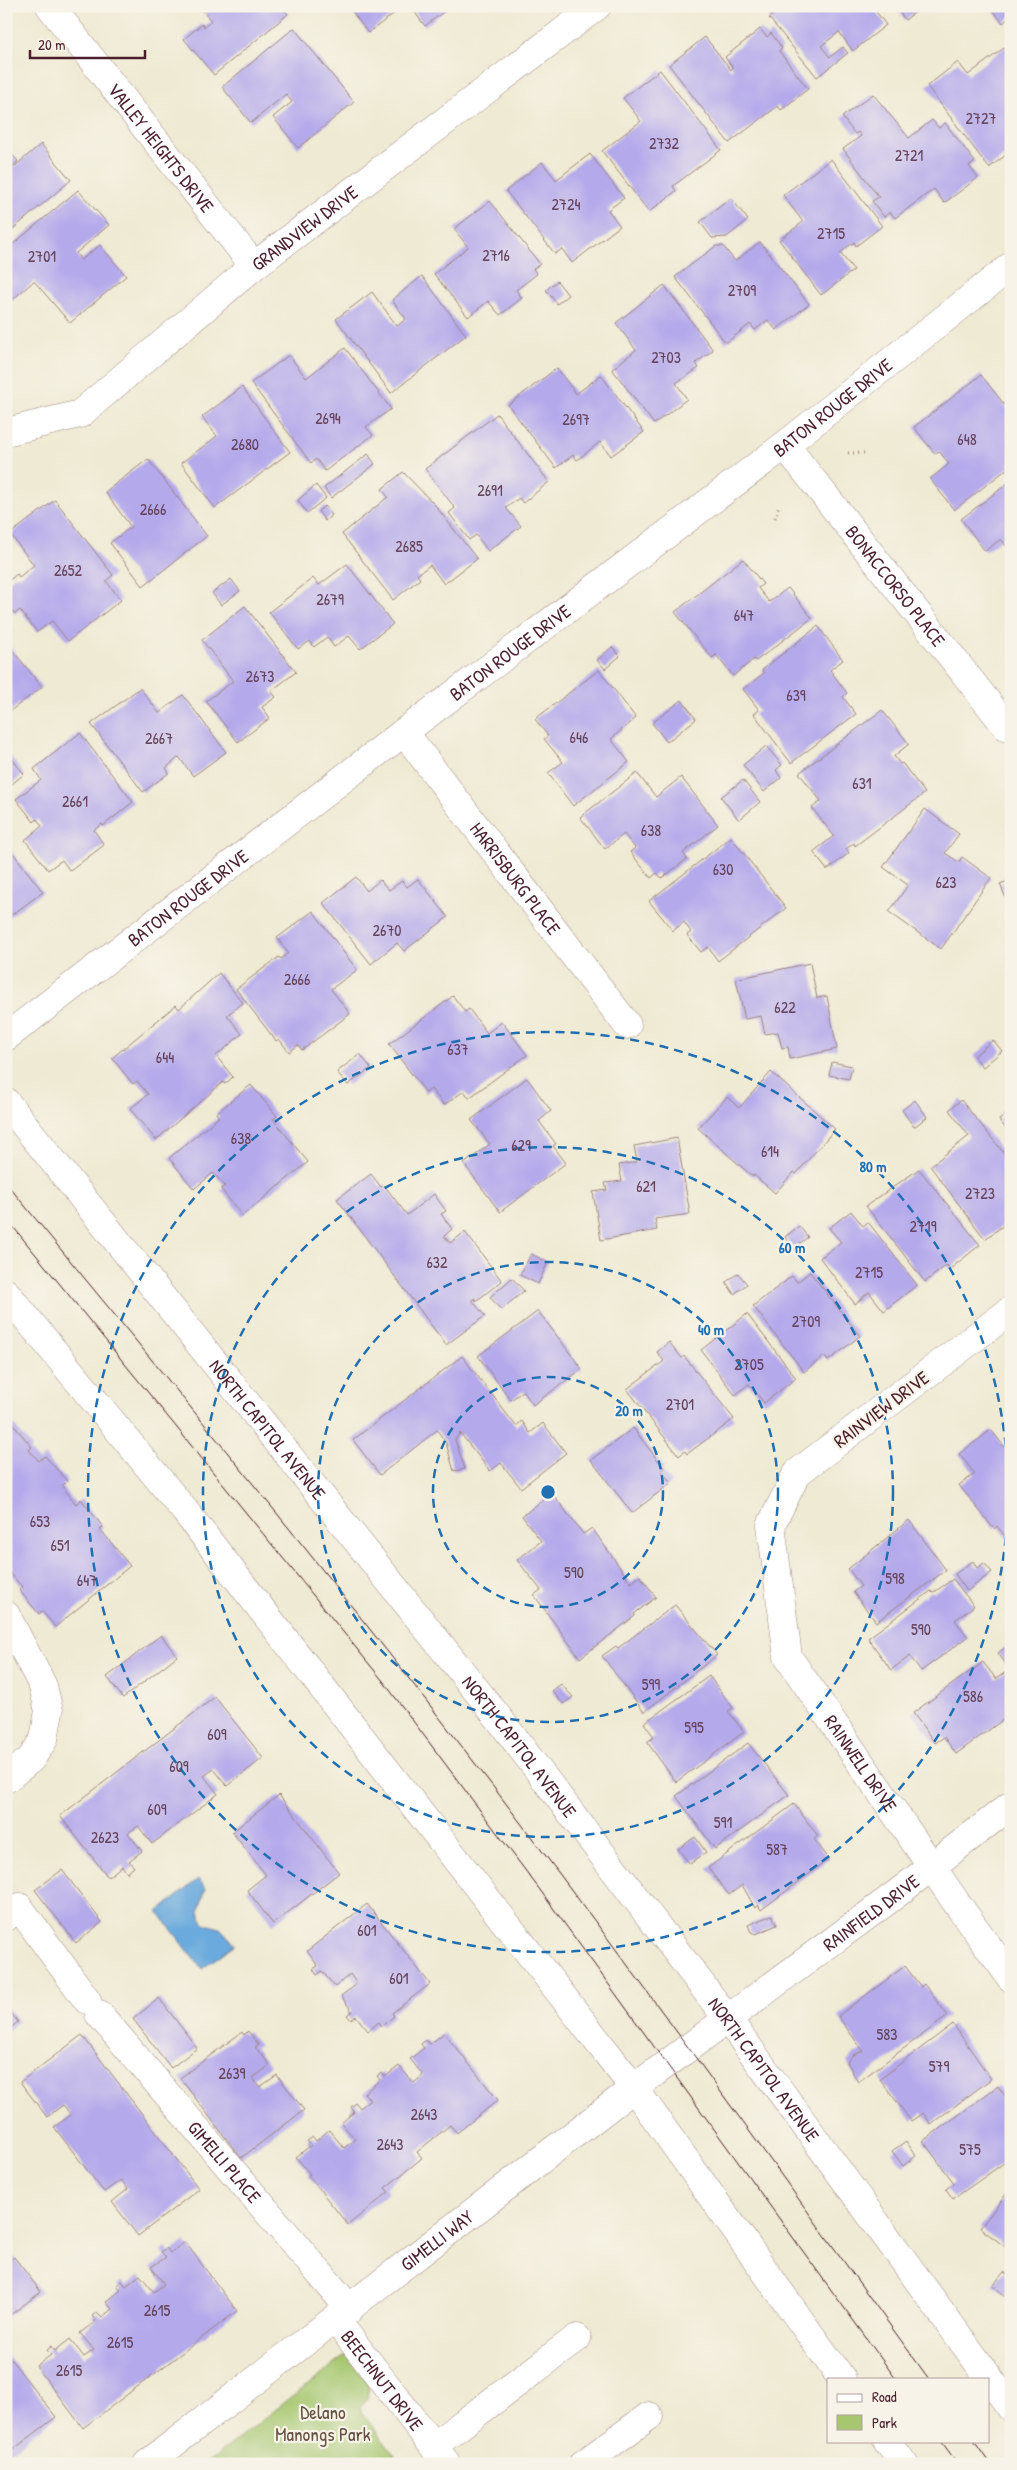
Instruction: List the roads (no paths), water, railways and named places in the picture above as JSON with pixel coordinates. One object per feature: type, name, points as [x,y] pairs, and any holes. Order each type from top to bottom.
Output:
[{"type":"street","name":"VALLEY HEIGHTS DRIVE","points":[[50,6],[254,266]]},
{"type":"street","name":"GRANDVIEW DRIVE","points":[[6,432],[80,414],[254,266],[597,6]]},
{"type":"street","name":"BATON ROUGE DRIVE","points":[[6,1037],[404,732],[786,445],[1011,266]]},
{"type":"street","name":"BONACCORSO PLACE","points":[[786,445],[1006,726]]},
{"type":"street","name":"HARRISBURG PLACE","points":[[404,732],[627,1025]]},
{"type":"street","name":"NORTH CAPITOL AVENUE","points":[[6,1102],[497,1716],[728,2018],[989,2378]]},
{"type":"street","points":[[6,1293],[186,1510],[634,2088],[841,2378]]},
{"type":"street","name":"RAINVIEW DRIVE","points":[[771,1525],[797,1472],[1011,1310]]},
{"type":"street","name":"RAINWELL DRIVE","points":[[771,1525],[788,1657],[931,1866],[1011,1978]]},
{"type":"street","points":[[6,1615],[43,1686],[49,1711],[44,1739],[31,1759],[6,1779]]},
{"type":"street","name":"RAINFIELD DRIVE","points":[[728,2018],[1011,1805]]},
{"type":"street","name":"GIMELLI PLACE","points":[[13,1912],[93,2007],[343,2315]]},
{"type":"street","name":"GIMELLI WAY","points":[[147,2464],[343,2315],[634,2088],[728,2018]]},
{"type":"street","name":"BEECHNUT DRIVE","points":[[343,2315],[440,2455]]},
{"type":"street","points":[[440,2455],[577,2338]]},
{"type":"street","name":"NORTH CAPITOL AVENUE","points":[[990,2379],[1011,2408]]},
{"type":"street","points":[[583,2464],[649,2416]]},
{"type":"street","points":[[888,2442],[904,2464]]},
{"type":"water","points":[[198,1879],[206,1888],[199,1910],[203,1923],[220,1928],[235,1944],[202,1969],[158,1912]]},
{"type":"tram line","points":[[6,1183],[287,1526],[494,1788],[654,2001],[928,2378]]},
{"type":"tram line","points":[[6,1218],[383,1681],[540,1890],[895,2378]]},
{"type":"tram line","points":[[942,2442],[958,2464]]},
{"type":"tram line","points":[[975,2442],[990,2464]]},
{"type":"park label","name":"Delano Manongs Park","points":[[323,2423]]}]
